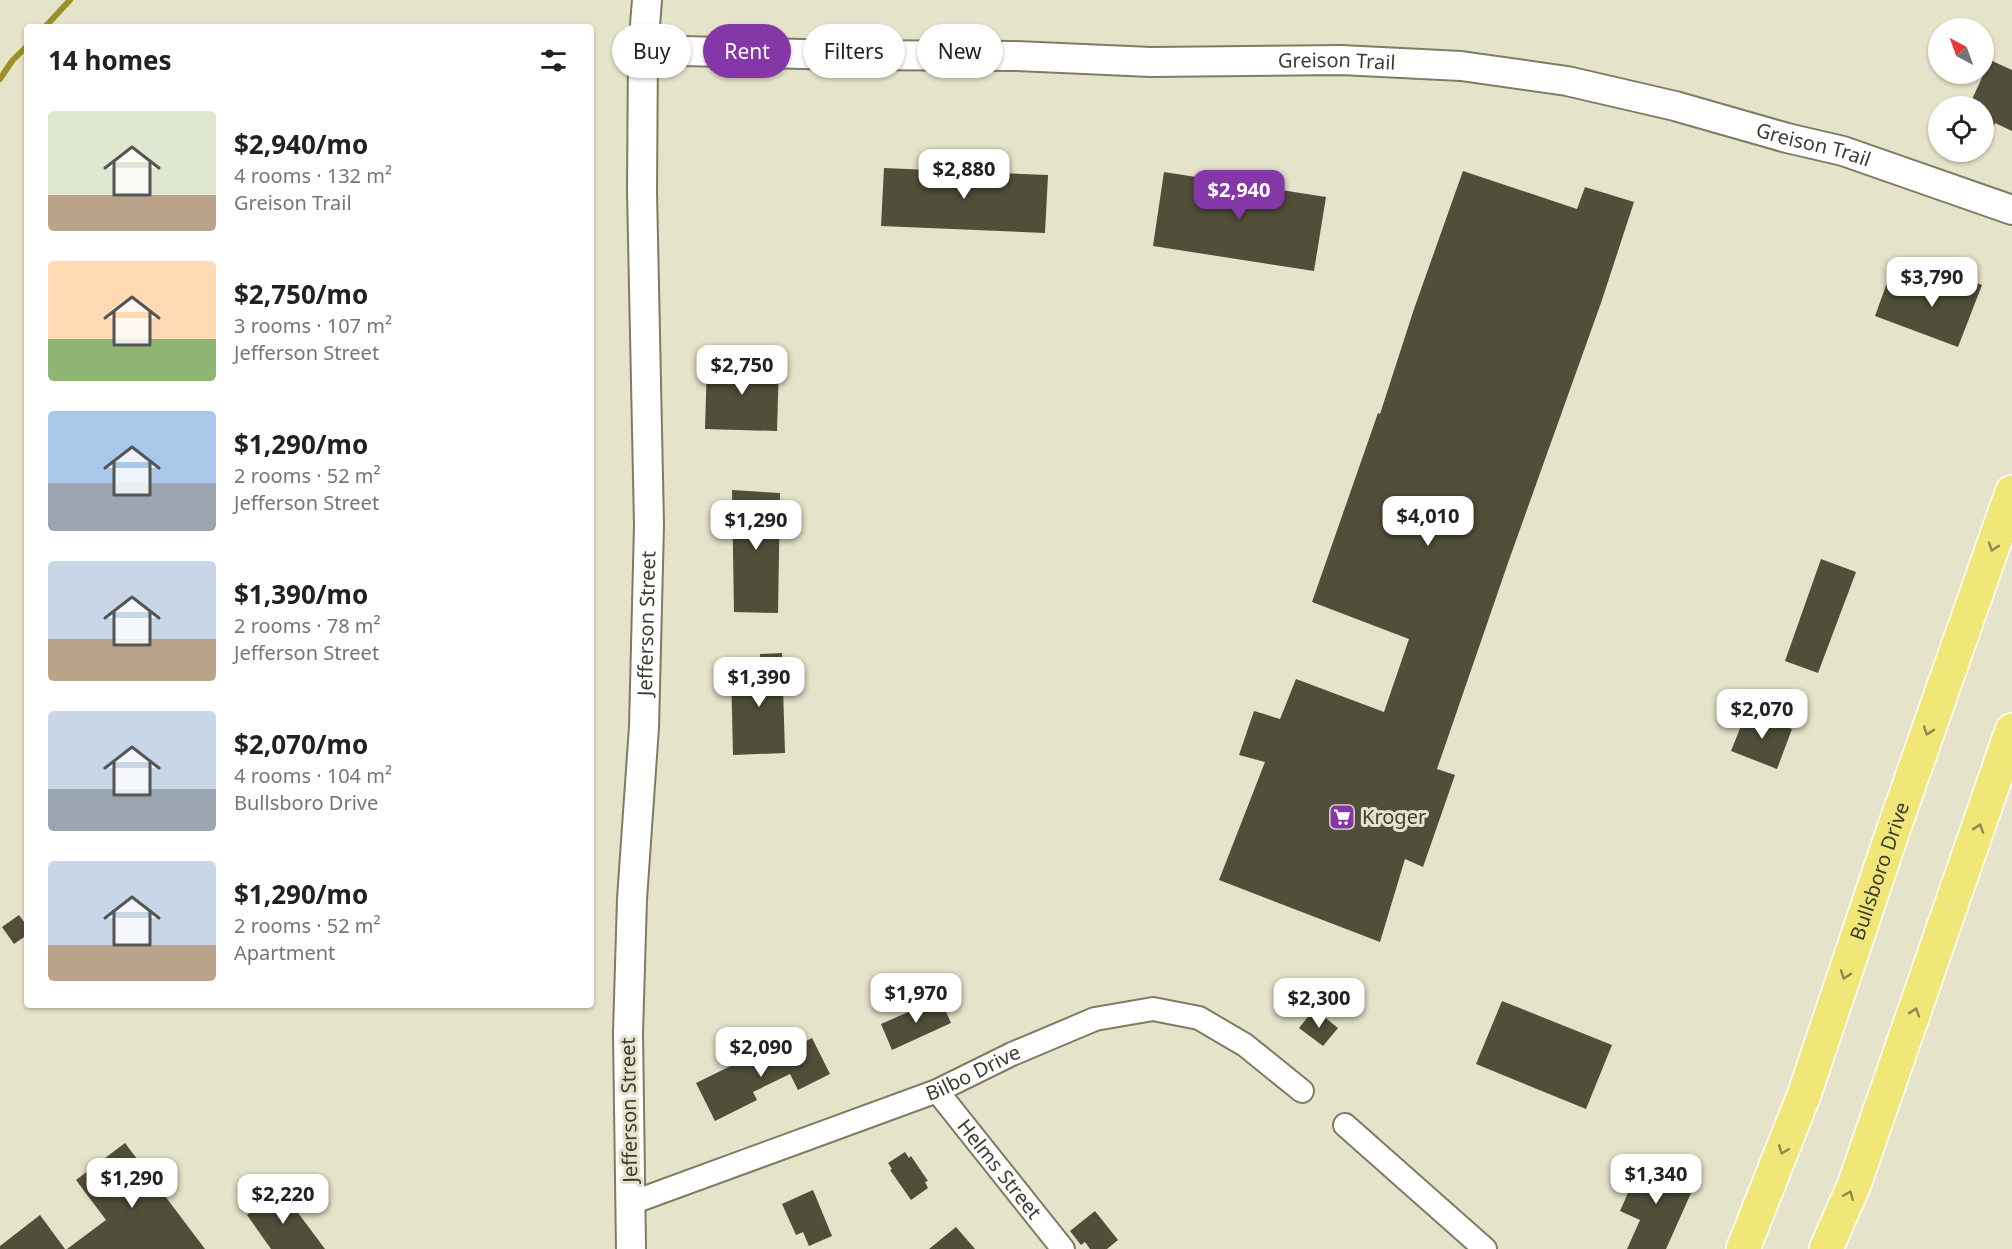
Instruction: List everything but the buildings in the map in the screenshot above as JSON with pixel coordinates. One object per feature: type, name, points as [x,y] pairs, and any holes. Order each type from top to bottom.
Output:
[{"type":"main road","name":"Bullsboro Drive","points":[[1743,1249],[1804,1095],[1893,831],[2012,492]]},
{"type":"main road","points":[[1826,1249],[1858,1174],[2012,730]]},
{"type":"street","name":"Jefferson Street","points":[[645,24],[647,0]]},
{"type":"street","name":"Greison Trail","points":[[691,51],[844,56],[1016,56],[1151,63],[1341,60],[1461,66],[1567,81],[1675,106],[1787,138],[1843,151],[2012,210]]},
{"type":"street","name":"Jefferson Street","points":[[631,1249],[628,1024],[632,899],[644,727],[649,525],[642,191],[643,78]]},
{"type":"street","name":"Bilbo Drive","points":[[631,1203],[937,1091],[1012,1054],[1095,1019],[1153,1009],[1199,1018],[1245,1045],[1302,1091]]},
{"type":"street","name":"Helms Street","points":[[937,1091],[1063,1249]]},
{"type":"street","points":[[1345,1125],[1485,1249]]},
{"type":"waterway","points":[[48,24],[70,0]]},
{"type":"waterway","points":[[0,79],[12,61],[24,49]]},
{"type":"place","name":"Kroger","points":[[1342,817]]}]
